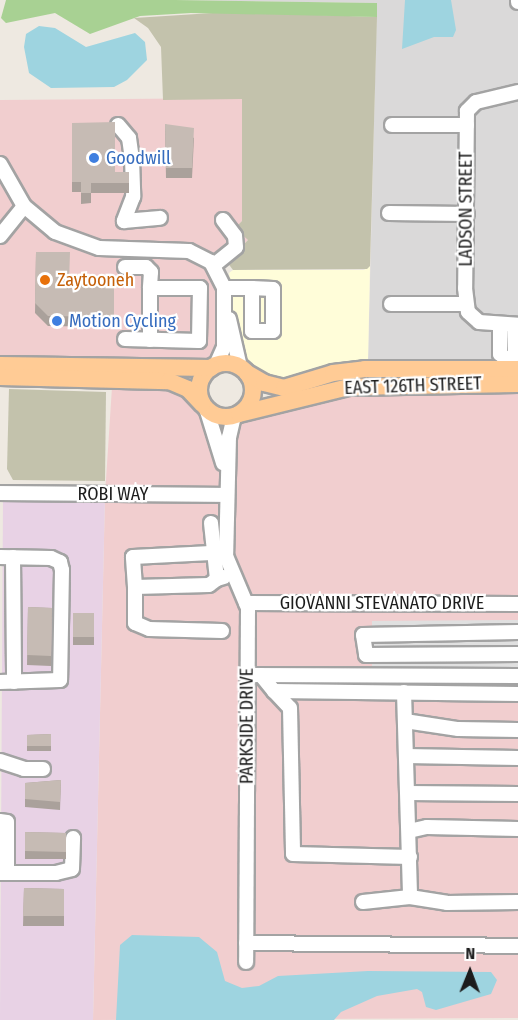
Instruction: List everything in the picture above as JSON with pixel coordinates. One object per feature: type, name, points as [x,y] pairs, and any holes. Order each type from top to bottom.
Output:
[{"type":"main road","points":[[0,365],[214,366],[228,363],[244,370],[252,395],[237,415],[219,416],[204,406],[188,389],[169,381],[0,377]]},
{"type":"main road","points":[[204,406],[200,381],[214,366]]},
{"type":"main road","name":"EAST 126TH STREET","points":[[244,370],[264,383],[284,388],[346,371],[512,373]]},
{"type":"main road","name":"EAST 126TH STREET","points":[[237,415],[349,387],[512,373]]},
{"type":"street","name":"LADSON STREET","points":[[466,304],[467,125],[472,104],[518,92]]},
{"type":"street","points":[[118,125],[129,138],[132,159],[133,197],[124,221],[160,218]]},
{"type":"street","points":[[392,125],[467,125]]},
{"type":"street","points":[[0,164],[24,206],[55,232],[78,243],[99,248],[189,251],[214,265],[224,292],[244,370]]},
{"type":"street","points":[[0,236],[24,206]]},
{"type":"street","points":[[389,213],[467,214]]},
{"type":"street","points":[[214,265],[236,247],[235,236],[224,220]]},
{"type":"street","points":[[125,267],[147,267],[151,272],[150,340]]},
{"type":"street","points":[[125,339],[199,341],[200,288],[150,288]]},
{"type":"street","points":[[224,292],[252,288]]},
{"type":"street","points":[[214,366],[224,347],[224,292]]},
{"type":"street","points":[[391,304],[466,304],[468,312],[479,322],[511,325],[515,354],[512,373]]},
{"type":"street","name":"PARKSIDE DRIVE","points":[[204,406],[221,450],[226,495]]},
{"type":"street","name":"PARKSIDE DRIVE","points":[[237,415],[229,437],[226,556],[246,603],[254,675],[246,962]]},
{"type":"street","name":"ROBI WAY","points":[[0,493],[226,495]]},
{"type":"street","points":[[211,523],[212,553],[217,579]]},
{"type":"street","points":[[212,553],[133,558],[135,623],[149,629],[222,631]]},
{"type":"street","points":[[7,557],[51,558],[60,562],[62,570],[60,680],[7,682],[7,557]]},
{"type":"street","points":[[135,587],[208,585],[217,579],[235,574]]},
{"type":"street","name":"GIOVANNI STEVANATO DRIVE","points":[[246,603],[518,604]]},
{"type":"street","points":[[495,632],[495,654]]},
{"type":"street","points":[[518,632],[363,634],[366,656],[518,654]]},
{"type":"street","points":[[254,675],[518,676]]},
{"type":"street","points":[[254,675],[290,708],[293,854],[410,857]]},
{"type":"street","points":[[274,692],[518,694]]},
{"type":"street","points":[[404,692],[410,897]]},
{"type":"street","points":[[405,721],[458,729],[518,730]]},
{"type":"street","points":[[406,756],[518,758]]},
{"type":"street","points":[[0,761],[24,769],[43,769]]},
{"type":"street","points":[[408,793],[518,794]]},
{"type":"street","points":[[0,821],[7,822],[4,873],[56,873],[72,869],[73,838]]},
{"type":"street","points":[[409,831],[427,827],[518,829]]},
{"type":"street","points":[[363,902],[410,897],[447,903],[518,902]]},
{"type":"street","points":[[246,944],[518,946]]},
{"type":"shaded area","points":[[175,0],[518,0],[518,363],[368,361],[377,3]]},
{"type":"shaded area","points":[[228,12],[377,17],[370,266],[367,269],[233,270],[227,262],[248,240],[235,228],[242,221],[242,99],[163,100],[161,47],[148,28],[134,18]]},
{"type":"shaded area","points":[[242,98],[242,221],[238,226],[248,240],[227,262],[217,279],[220,342],[211,360],[0,356],[0,100]]},
{"type":"shaded area","points":[[370,266],[368,361],[285,380],[253,369],[245,359],[235,329],[229,273],[233,270],[364,270]]},
{"type":"shaded area","points":[[112,387],[174,388],[187,395],[199,411],[224,423],[242,422],[336,394],[518,389],[518,1018],[93,1020],[105,495]]},
{"type":"shaded area","points":[[9,389],[106,392],[105,481],[13,480],[7,469]]},
{"type":"shaded area","points":[[105,495],[93,1020],[0,1020],[3,499]]},
{"type":"shaded area","points":[[518,620],[518,668],[372,668],[372,621]]},
{"type":"green space","points":[[6,0],[377,3],[377,17],[191,13],[140,16],[90,34],[55,13],[6,23],[1,18]]},
{"type":"water","points":[[405,0],[451,0],[456,30],[453,37],[434,37],[402,49]]},
{"type":"water","points":[[39,26],[55,28],[86,47],[135,33],[145,42],[147,60],[127,80],[114,87],[51,88],[29,73],[24,47],[26,34]]},
{"type":"water","points":[[132,935],[199,937],[217,952],[225,981],[242,988],[259,986],[278,976],[368,971],[491,972],[497,980],[491,994],[436,1010],[426,1007],[422,992],[417,989],[377,996],[341,1012],[334,1020],[116,1020],[120,945]]},
{"type":"building","name":"Goodwill","points":[[115,122],[115,172],[129,172],[129,183],[91,183],[91,193],[81,193],[81,182],[72,182],[72,123]]},
{"type":"building","points":[[165,124],[194,128],[192,168],[166,168]]},
{"type":"building","points":[[36,252],[70,252],[69,284],[114,285],[114,317],[48,316],[35,303]]},
{"type":"building","points":[[28,607],[52,608],[51,656],[27,655]]},
{"type":"building","points":[[73,613],[94,613],[94,637],[73,637]]},
{"type":"building","points":[[51,734],[51,746],[27,746],[27,735]]},
{"type":"building","points":[[61,780],[60,802],[25,799],[25,783]]},
{"type":"building","points":[[25,832],[66,833],[66,852],[25,851]]},
{"type":"building","points":[[24,888],[64,889],[64,916],[23,916]]},
{"type":"place","name":"Goodwill","points":[[94,158]]},
{"type":"place","name":"Zaytooneh","points":[[45,280]]},
{"type":"place","name":"Motion Cycling","points":[[57,321]]}]
